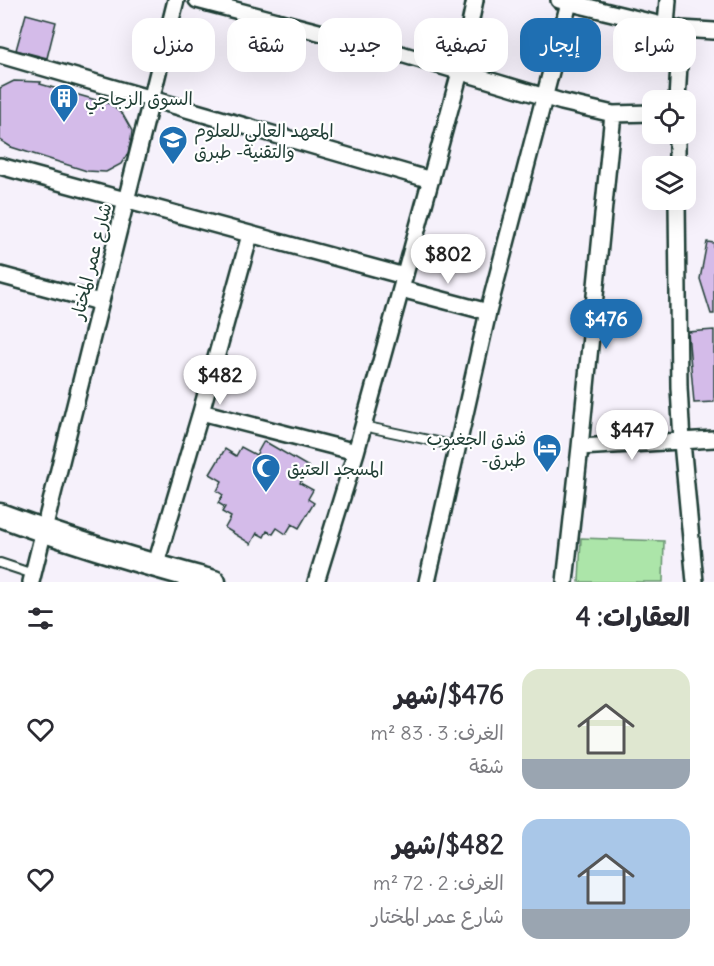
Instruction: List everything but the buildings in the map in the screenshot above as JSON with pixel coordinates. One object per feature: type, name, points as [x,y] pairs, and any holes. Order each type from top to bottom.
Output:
[{"type":"street","name":"شارع عمر المختار","points":[[32,578],[176,0]]},
{"type":"street","points":[[197,0],[414,58]]},
{"type":"street","points":[[471,18],[475,0]]},
{"type":"street","points":[[668,0],[671,18]]},
{"type":"street","points":[[427,582],[488,312],[544,96],[564,1],[633,18]]},
{"type":"street","points":[[696,30],[714,31]]},
{"type":"street","points":[[0,55],[431,180]]},
{"type":"street","points":[[316,582],[356,452],[460,72],[562,102],[613,114],[642,113]]},
{"type":"street","points":[[675,72],[676,90]]},
{"type":"street","points":[[565,582],[613,114]]},
{"type":"street","points":[[0,166],[249,235],[488,312]]},
{"type":"street","points":[[677,210],[679,387],[695,582]]},
{"type":"street","points":[[155,567],[201,412],[249,235]]},
{"type":"street","points":[[0,275],[100,302]]},
{"type":"street","points":[[201,412],[356,452]]},
{"type":"street","points":[[580,447],[714,439]]},
{"type":"street","points":[[0,515],[155,567],[214,582]]},
{"type":"lane","points":[[363,426],[457,446]]},
{"type":"lane","points":[[0,563],[32,578]]},
{"type":"green space","points":[[581,538],[664,541],[663,582],[579,582]]},
{"type":"place","name":"السوق الزجاجي","points":[[64,124]]},
{"type":"place","name":"المعهد العالي للعلوم والتقنية- طبرق","points":[[173,166]]},
{"type":"place","name":"فندق الجغبوب -طبرق","points":[[547,474]]},
{"type":"place","name":"المسجد العتيق","points":[[266,494]]}]
